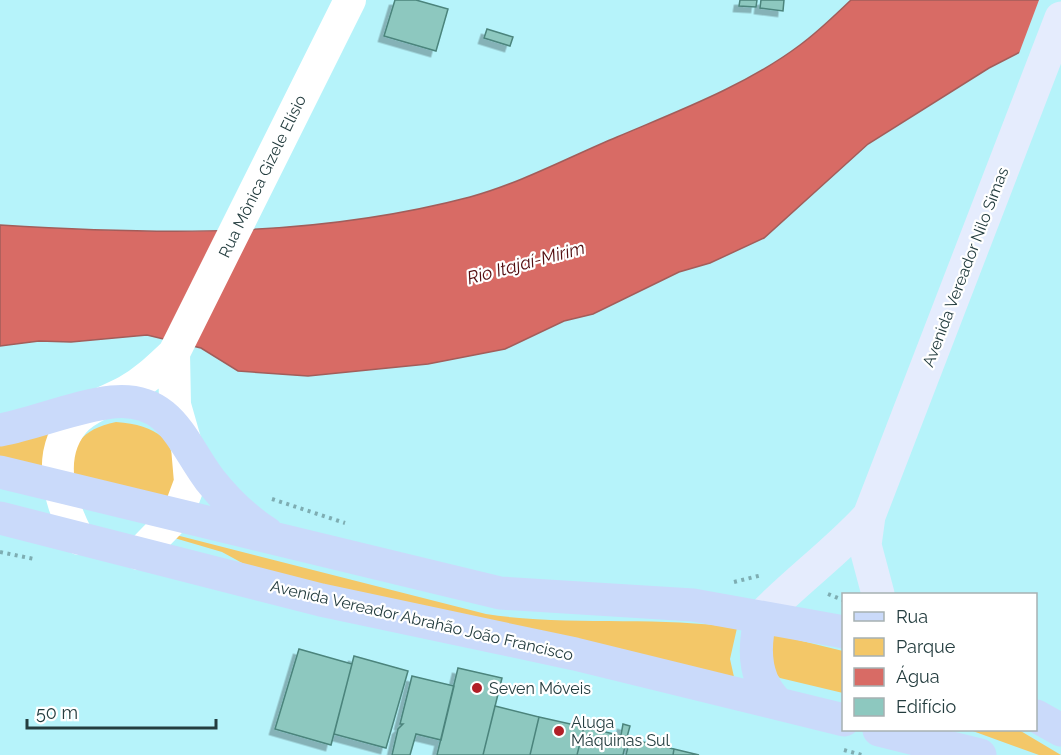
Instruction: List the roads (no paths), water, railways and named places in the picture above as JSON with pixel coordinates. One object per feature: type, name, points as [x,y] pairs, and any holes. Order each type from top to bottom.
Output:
[{"type":"main road","name":"Avenida Vereador Nilo Simas","points":[[878,593],[865,545],[869,516],[1061,18]]},
{"type":"main road","points":[[0,430],[100,404],[123,402],[146,406],[166,418],[184,436],[201,467],[223,495],[249,520],[278,540]]},
{"type":"main road","points":[[0,472],[500,593],[693,605],[842,632]]},
{"type":"main road","name":"Avenida Vereador Nilo Simas","points":[[761,617],[786,592],[846,541],[869,516]]},
{"type":"main road","name":"Avenida Vereador Abrahão João Francisco","points":[[0,518],[321,600],[575,654],[842,720]]},
{"type":"main road","points":[[761,617],[756,654],[757,670],[768,692],[779,704]]},
{"type":"main road","points":[[1037,717],[1061,730]]},
{"type":"main road","points":[[887,731],[980,755]]},
{"type":"street","name":"Rua Mônica Gizele Elísio","points":[[79,539],[70,523],[59,487],[57,462],[64,438],[79,418],[143,380],[178,345],[350,0]]},
{"type":"street","name":"Rua Mônica Gizele Elísio","points":[[139,554],[178,514],[187,493],[190,470],[173,389],[178,345]]},
{"type":"water","name":"Rio Itajaí-Mirim","points":[[851,0],[1061,0],[1061,31],[989,68],[868,144],[764,238],[710,263],[679,272],[593,314],[564,321],[505,349],[428,364],[308,376],[238,371],[201,348],[147,335],[71,342],[39,341],[0,346],[0,225],[119,231],[295,227],[412,210],[470,197],[526,177],[735,85],[758,73],[800,45]]},
{"type":"place","name":"Seven Móveis","points":[[477,688]]},
{"type":"place","name":"Aluga Máquinas Sul","points":[[559,731]]}]
